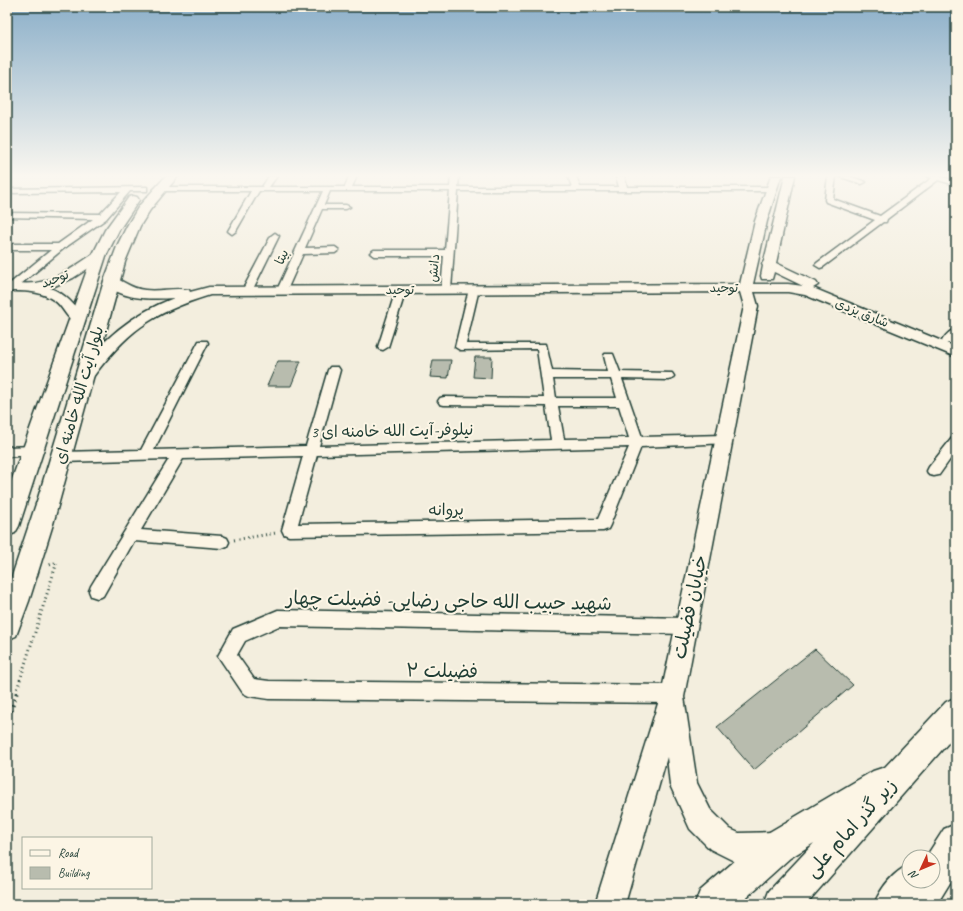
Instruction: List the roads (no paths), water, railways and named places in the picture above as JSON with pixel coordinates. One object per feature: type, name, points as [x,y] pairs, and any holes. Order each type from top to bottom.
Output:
[{"type":"main road","name":"بلوار آیت الله خامنه ای","points":[[7,526],[34,451],[99,256],[112,230],[121,219]]},
{"type":"main road","name":"بلوار آیت الله خامنه ای","points":[[7,627],[26,574],[111,281],[129,232],[137,219]]},
{"type":"main road","name":"خیابان فضیلت","points":[[610,904],[672,694],[724,440],[762,219]]},
{"type":"main road","points":[[764,287],[779,219]]},
{"type":"main road","name":"توحید","points":[[9,289],[36,287],[76,272],[99,256]]},
{"type":"main road","points":[[768,264],[798,284]]},
{"type":"main road","points":[[111,281],[118,287],[129,292],[145,295],[209,291]]},
{"type":"main road","name":"شارق یزدی","points":[[764,287],[798,284],[808,291],[952,343]]},
{"type":"main road","points":[[36,287],[53,292],[66,302],[77,319]]},
{"type":"main road","name":"توحید","points":[[84,377],[107,348],[134,323],[174,302],[209,291],[474,290],[749,297],[764,287]]},
{"type":"main road","points":[[672,694],[684,785],[700,819],[720,839],[738,848],[778,846]]},
{"type":"main road","name":"زیر گذر امام علی","points":[[782,904],[956,712]]},
{"type":"main road","points":[[713,904],[778,846],[903,770]]},
{"type":"main road","points":[[941,850],[956,833]]},
{"type":"main road","points":[[941,865],[956,841]]},
{"type":"main road","points":[[892,904],[906,889]]},
{"type":"main road","points":[[917,904],[926,889]]},
{"type":"street","points":[[9,289],[60,246],[100,219]]},
{"type":"street","points":[[232,231],[241,219]]},
{"type":"street","name":"بیتا","points":[[282,290],[314,219]]},
{"type":"street","name":"دانش","points":[[446,290],[452,219]]},
{"type":"street","points":[[879,219],[883,220]]},
{"type":"street","points":[[820,265],[883,220]]},
{"type":"street","points":[[247,291],[275,236]]},
{"type":"street","points":[[7,247],[60,246]]},
{"type":"street","points":[[299,250],[335,250]]},
{"type":"street","points":[[374,253],[449,253]]},
{"type":"street","points":[[383,347],[401,290]]},
{"type":"street","points":[[474,290],[460,347],[542,346],[550,403],[558,444]]},
{"type":"street","points":[[145,455],[203,343]]},
{"type":"street","points":[[609,356],[637,442]]},
{"type":"street","points":[[311,450],[334,370]]},
{"type":"street","points":[[546,375],[668,376]]},
{"type":"street","points":[[444,401],[550,403],[624,402]]},
{"type":"street","name":"نیلوفر-آیت الله خامنه ای 3","points":[[61,457],[724,440]]},
{"type":"street","points":[[934,471],[956,441]]},
{"type":"street","name":"پروانه","points":[[311,450],[289,530],[603,525],[637,442]]},
{"type":"street","points":[[7,452],[34,451]]},
{"type":"street","points":[[97,591],[179,454]]},
{"type":"street","points":[[130,535],[222,542]]},
{"type":"street","name":"شهید حبیب الله حاجی رضایی- فضیلت چهار","points":[[227,656],[239,635],[278,618],[687,626]]},
{"type":"street","name":"فضیلت ۲","points":[[227,656],[249,687],[269,690],[672,694]]}]
